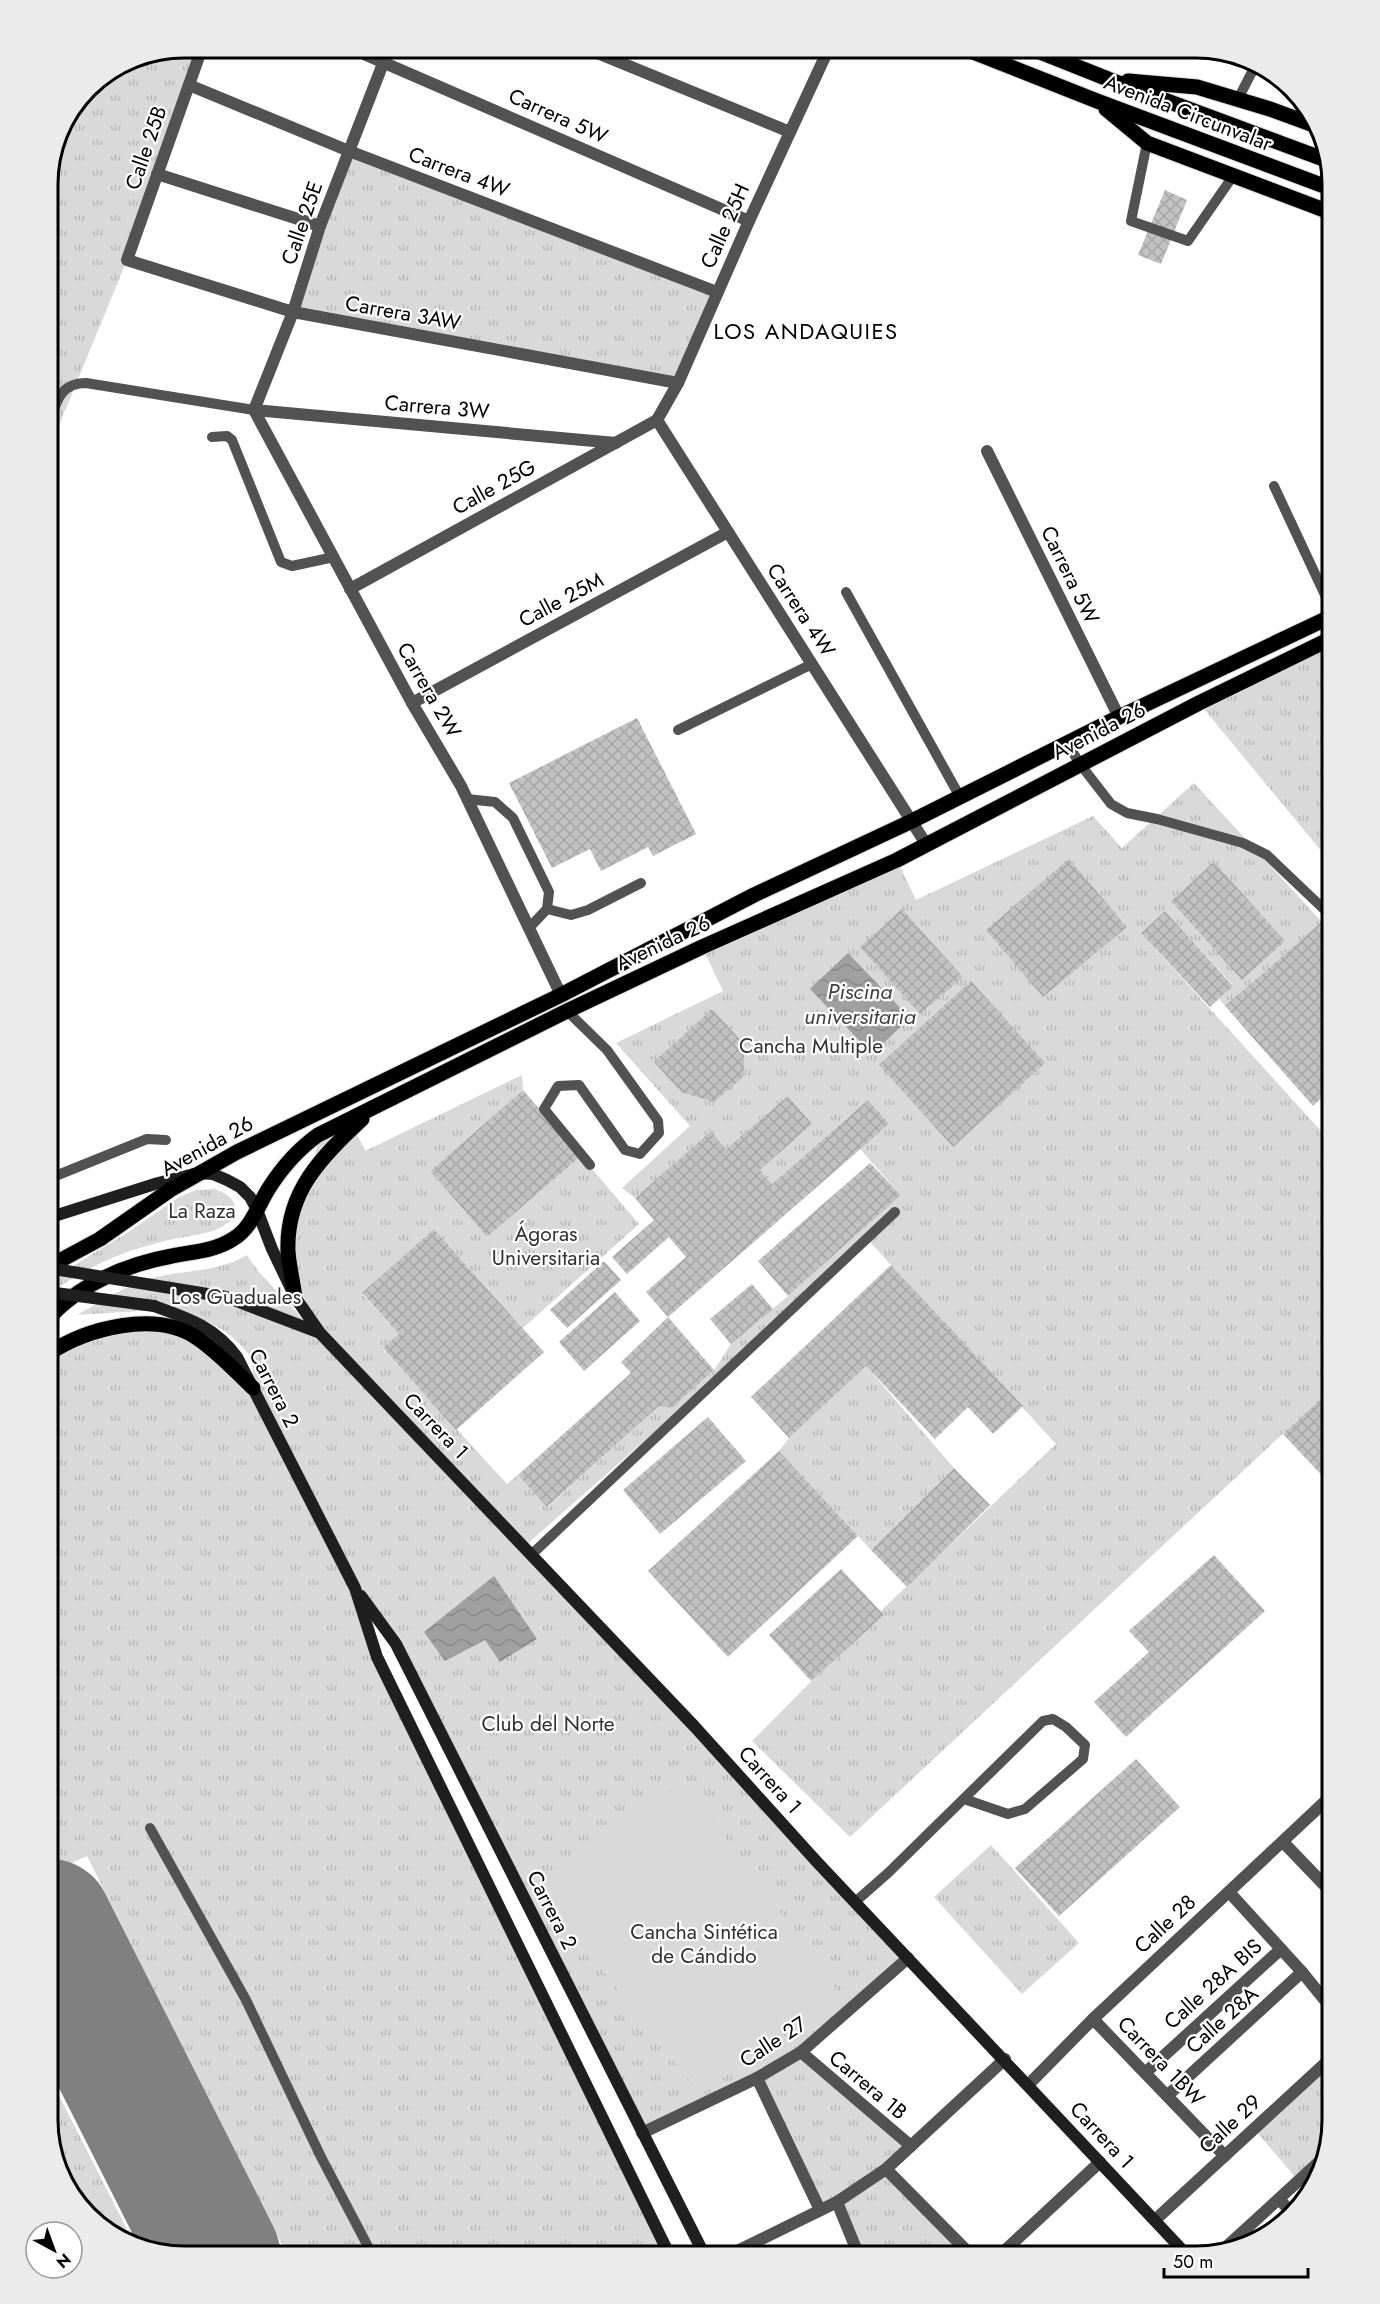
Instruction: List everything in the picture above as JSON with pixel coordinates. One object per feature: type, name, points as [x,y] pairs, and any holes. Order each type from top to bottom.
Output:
[{"type":"main road","name":"Avenida Circunvalar","points":[[990,59],[1322,185]]},
{"type":"main road","name":"Avenida Circunvalar","points":[[1057,59],[1318,157]]},
{"type":"main road","points":[[1107,79],[1197,87],[1304,122]]},
{"type":"main road","points":[[1097,101],[1148,143],[1322,209]]},
{"type":"main road","name":"Avenida 26","points":[[58,1262],[100,1239],[198,1173],[286,1126],[561,995],[754,895],[912,821],[1119,717],[1322,621]]},
{"type":"main road","name":"Avenida 26","points":[[58,1309],[72,1296],[144,1262],[218,1246],[234,1239],[248,1225],[284,1165],[301,1147],[318,1136],[567,1011],[926,844],[1199,703],[1322,643]]},
{"type":"main road","points":[[295,1297],[288,1251],[290,1223],[302,1186],[319,1161],[376,1106]]},
{"type":"main road","points":[[58,1215],[158,1183],[198,1173]]},
{"type":"main road","name":"Carrera 1","points":[[198,1173],[213,1174],[240,1187],[250,1197],[295,1297],[320,1333],[695,1726],[855,1902],[1179,2246]]},
{"type":"main road","name":"Carrera 2","points":[[58,1270],[226,1297],[320,1333]]},
{"type":"main road","name":"Carrera 2","points":[[58,1293],[154,1306],[211,1330],[226,1342],[237,1357],[355,1588],[396,1644],[700,2246]]},
{"type":"main road","points":[[58,1348],[85,1334],[124,1325],[165,1325],[196,1337],[253,1388]]},
{"type":"main road","name":"Carrera 2","points":[[355,1588],[376,1657],[665,2245]]},
{"type":"street","name":"Calle 25B","points":[[127,260],[198,58]]},
{"type":"street","name":"Carrera 5W","points":[[375,58],[749,221]]},
{"type":"street","name":"Calle 25E","points":[[254,410],[293,312],[320,226],[385,58]]},
{"type":"street","points":[[610,58],[790,132]]},
{"type":"street","name":"Calle 25H","points":[[657,420],[678,383],[717,292],[824,59]]},
{"type":"street","name":"Carrera 4W","points":[[189,84],[349,151],[717,292]]},
{"type":"street","points":[[157,174],[320,226]]},
{"type":"street","name":"Carrera 3AW","points":[[127,260],[293,312],[678,383]]},
{"type":"street","name":"Carrera 3W","points":[[254,410],[616,443]]},
{"type":"street","name":"Carrera 2W","points":[[254,410],[412,703],[446,758],[561,995]]},
{"type":"street","name":"Carrera 4W","points":[[657,420],[926,844]]},
{"type":"street","name":"Calle 25G","points":[[350,588],[657,420]]},
{"type":"street","name":"Carrera 5W","points":[[987,451],[1119,717]]},
{"type":"street","name":"Calle 25M","points":[[412,703],[728,532]]},
{"type":"street","name":"Calle 28","points":[[1028,2085],[1093,2019],[1322,1805]]},
{"type":"street","points":[[1283,1842],[1322,1883]]},
{"type":"street","points":[[1229,1892],[1322,1997]]},
{"type":"street","name":"Calle 28A BIS","points":[[1146,2073],[1281,1949]]},
{"type":"street","name":"Calle 27","points":[[642,2133],[757,2078],[801,2052],[908,1958]]},
{"type":"street","name":"Calle 28A","points":[[1167,2096],[1302,1972]]},
{"type":"street","name":"Carrera 1BW","points":[[1093,2019],[1224,2156]]},
{"type":"street","name":"Carrera 1B","points":[[801,2052],[911,2146]]},
{"type":"street","points":[[748,2246],[837,2202],[886,2169],[1005,2059]]},
{"type":"street","name":"Calle 29","points":[[1155,2220],[1322,2066]]},
{"type":"street","points":[[757,2078],[820,2210]]},
{"type":"street","points":[[1010,2246],[1100,2162]]},
{"type":"street","points":[[886,2169],[962,2246]]},
{"type":"street","points":[[1235,2239],[1312,2169]]},
{"type":"street","points":[[1279,2199],[1286,2207]]},
{"type":"street","points":[[837,2202],[855,2246]]},
{"type":"lane","points":[[1238,99],[1252,73]]},
{"type":"lane","points":[[1148,143],[1131,221],[1188,242],[1233,176]]},
{"type":"lane","points":[[59,399],[61,394],[74,383],[86,383],[254,410]]},
{"type":"lane","points":[[212,437],[227,436],[232,440],[281,562],[292,566],[334,557]]},
{"type":"lane","points":[[1274,486],[1322,589]]},
{"type":"lane","points":[[846,592],[960,797]]},
{"type":"lane","points":[[678,729],[812,664]]},
{"type":"lane","points":[[1067,743],[1111,804],[1127,813],[1243,843],[1267,855],[1322,907]]},
{"type":"lane","points":[[467,799],[495,802],[513,818],[549,892],[547,909],[529,928]]},
{"type":"lane","points":[[547,909],[571,915],[588,910],[641,883]]},
{"type":"lane","points":[[567,1011],[607,1050],[658,1120],[659,1133],[640,1154],[625,1150],[579,1085],[558,1086],[544,1108],[590,1166]]},
{"type":"lane","points":[[58,1175],[147,1139],[166,1140]]},
{"type":"lane","points":[[531,1555],[896,1212]]},
{"type":"lane","points":[[855,1902],[1043,1721],[1053,1719],[1066,1726],[1085,1745],[1083,1759],[1025,1809],[1008,1814],[964,1799]]},
{"type":"lane","points":[[150,1828],[246,2000],[321,2157],[368,2245]]},
{"type":"green space","points":[[198,58],[127,260],[59,426],[59,177],[68,136],[95,95],[115,80],[136,68],[152,63]]},
{"type":"green space","points":[[350,151],[716,292],[675,380],[290,307]]},
{"type":"green space","points":[[1322,644],[1322,852],[1199,703]]},
{"type":"green space","points":[[1194,783],[1322,922],[1225,1006],[1219,999],[1233,985],[1165,911],[1141,933],[1322,1132],[1322,1397],[850,1837],[752,1741],[887,1605],[1056,1444],[870,1242],[526,1545],[905,1956],[797,2054],[909,2146],[885,2168],[961,2246],[855,2246],[836,2201],[822,2209],[759,2075],[645,2136],[511,1872],[275,1430],[355,1588],[377,1657],[665,2245],[283,2245],[87,1856],[58,1869],[58,1350],[124,1325],[196,1337],[253,1387],[252,1358],[237,1341],[223,1330],[206,1321],[168,1309],[77,1315],[142,1281],[164,1275],[213,1268],[247,1255],[258,1271],[315,1332],[293,1261],[294,1223],[321,1134],[350,1120],[365,1151],[522,1075],[523,1090],[430,1171],[487,1237],[581,1156],[639,1224],[523,1328],[434,1229],[362,1294],[399,1334],[383,1349],[507,1484],[518,1475],[548,1507],[659,1406],[672,1408],[714,1370],[731,1344],[901,1195],[860,1149],[889,1124],[868,1100],[772,1184],[760,1170],[812,1124],[788,1096],[726,1149],[711,1131],[635,1198],[622,1188],[690,1126],[616,1043],[723,991],[702,947],[897,860],[916,900],[1093,816],[1122,848]]},
{"type":"green space","name":"La Raza","points":[[214,1189],[227,1195],[235,1205],[235,1216],[218,1229],[139,1248],[116,1256],[58,1287],[58,1275],[127,1233],[179,1197],[196,1190]]},
{"type":"green space","points":[[866,1366],[954,1468],[871,1550],[779,1451],[789,1438]]},
{"type":"green space","name":"Cancha Sintética de Cándido","points":[[685,1782],[840,1995],[700,2094],[535,1885]]},
{"type":"green space","points":[[991,1845],[1079,1943],[1022,1994],[934,1897]]},
{"type":"green space","points":[[1322,2069],[1322,2119],[1317,2152],[1314,2161],[1296,2178],[1255,2130]]},
{"type":"green space","points":[[58,2094],[128,2232],[102,2214],[90,2202],[72,2175],[61,2144]]},
{"type":"water","name":"Piscina universitaria","points":[[848,953],[910,1018],[872,1054],[810,989]]},
{"type":"water","points":[[494,1576],[537,1639],[500,1662],[485,1640],[445,1661],[424,1632]]},
{"type":"building","points":[[1165,190],[1187,200],[1161,264],[1138,255]]},
{"type":"building","points":[[637,718],[696,834],[653,856],[648,847],[601,871],[590,849],[552,868],[509,783]]},
{"type":"building","points":[[1069,859],[1127,927],[1043,997],[986,930]]},
{"type":"building","points":[[1214,862],[1285,941],[1242,980],[1171,901]]},
{"type":"building","points":[[902,909],[963,977],[920,1014],[860,947]]},
{"type":"building","points":[[1165,911],[1233,986],[1210,1007],[1141,933]]},
{"type":"building","points":[[1322,922],[1322,1097],[1313,1106],[1225,1006]]},
{"type":"building","points":[[971,981],[1045,1063],[953,1147],[879,1065]]},
{"type":"building","points":[[712,1009],[744,1044],[744,1076],[714,1102],[681,1092],[654,1062]]},
{"type":"building","points":[[523,1090],[581,1156],[487,1237],[430,1171]]},
{"type":"building","points":[[788,1096],[812,1124],[760,1170],[772,1184],[868,1100],[889,1124],[668,1317],[646,1292],[686,1257],[669,1237],[627,1274],[612,1257],[654,1220],[635,1198],[711,1131],[726,1149]]},
{"type":"building","points":[[870,1163],[901,1195],[788,1296],[758,1261]]},
{"type":"building","points":[[434,1229],[544,1352],[456,1430],[383,1348],[399,1334],[362,1293]]},
{"type":"building","points":[[604,1261],[621,1280],[567,1328],[550,1310]]},
{"type":"building","points":[[891,1265],[1023,1406],[993,1434],[968,1407],[935,1439],[866,1366],[789,1438],[751,1397]]},
{"type":"building","points":[[752,1284],[773,1309],[731,1344],[710,1319]]},
{"type":"building","points":[[615,1292],[640,1321],[584,1371],[559,1342]]},
{"type":"building","points":[[668,1317],[714,1370],[672,1408],[659,1406],[547,1507],[518,1475],[631,1373],[621,1362]]},
{"type":"building","points":[[1322,1397],[1322,1476],[1283,1434]]},
{"type":"building","points":[[708,1417],[746,1461],[660,1534],[623,1490]]},
{"type":"building","points":[[779,1451],[858,1536],[728,1657],[648,1571]]},
{"type":"building","points":[[954,1468],[990,1505],[907,1587],[871,1550]]},
{"type":"building","points":[[1214,1555],[1265,1611],[1126,1737],[1094,1702],[1149,1652],[1129,1631]]},
{"type":"building","points":[[841,1569],[884,1615],[811,1681],[769,1635]]},
{"type":"building","points":[[1136,1759],[1180,1807],[1059,1916],[1015,1868]]},
{"type":"runway","points":[[58,1943],[210,2245]]},
{"type":"district","name":"LOS ANDAQUIES","points":[[806,331]]},
{"type":"park label","name":"Cancha Multiple","points":[[811,1046]]},
{"type":"park label","name":"Ágoras Universitaria","points":[[546,1246]]},
{"type":"park label","name":"Los Guaduales","points":[[236,1297]]},
{"type":"park label","name":"Club del Norte","points":[[548,1724]]}]
